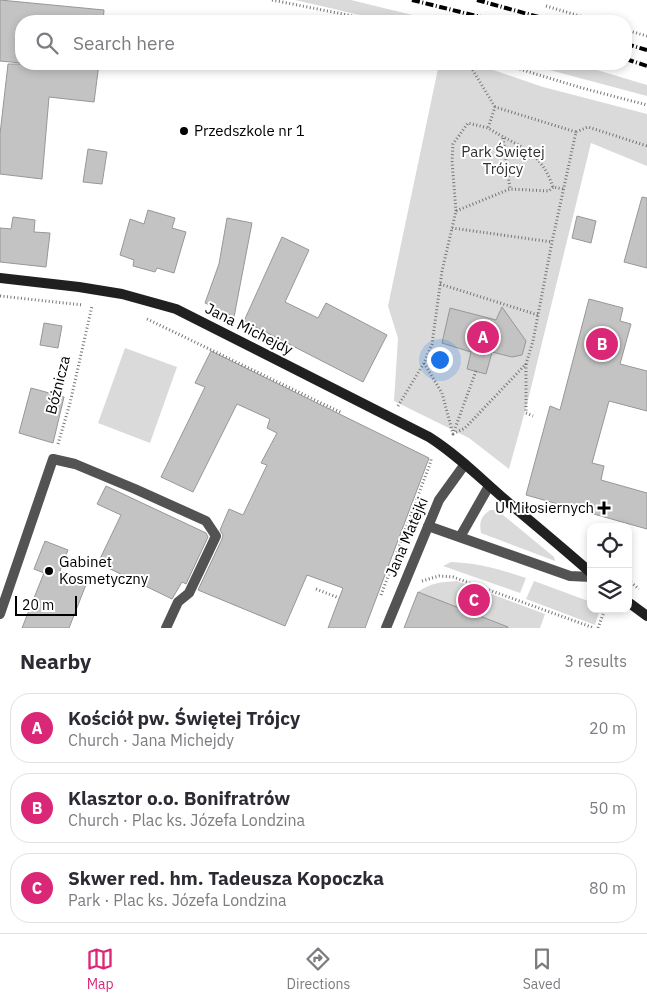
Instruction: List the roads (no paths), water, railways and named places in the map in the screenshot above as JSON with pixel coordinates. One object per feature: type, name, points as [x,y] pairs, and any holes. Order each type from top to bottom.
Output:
[{"type":"street","name":"Jana Michejdy","points":[[0,278],[122,294],[176,309],[429,437],[465,464],[555,540],[587,571]]},
{"type":"street","points":[[0,614],[53,459],[75,464],[206,522],[216,536],[189,593],[178,602],[166,628]]},
{"type":"street","name":"Jana Matejki","points":[[386,628],[439,500],[465,464]]},
{"type":"street","points":[[460,537],[489,486]]},
{"type":"street","points":[[428,526],[570,576],[587,575]]},
{"type":"street","points":[[632,605],[647,616]]},
{"type":"railway","points":[[412,0],[473,15]]},
{"type":"railway","points":[[477,0],[531,15]]},
{"type":"railway","points":[[632,46],[647,50]]},
{"type":"railway","points":[[632,61],[647,66]]},
{"type":"place","name":"Przedszkole nr 1","points":[[184,131]]},
{"type":"place","name":"Kościół pw. Świętej Trójcy","points":[[483,337]]},
{"type":"place","name":"Klasztor o.o. Bonifratrów","points":[[602,344]]},
{"type":"place","name":"U Miłosiernych","points":[[604,508]]},
{"type":"place","name":"Gabinet Kosmetyczny","points":[[49,571]]},
{"type":"place","name":"Skwer red. hm. Tadeusza Kopoczka","points":[[474,600]]},
{"type":"park label","name":"Park Świętej Trójcy","points":[[503,160]]}]
